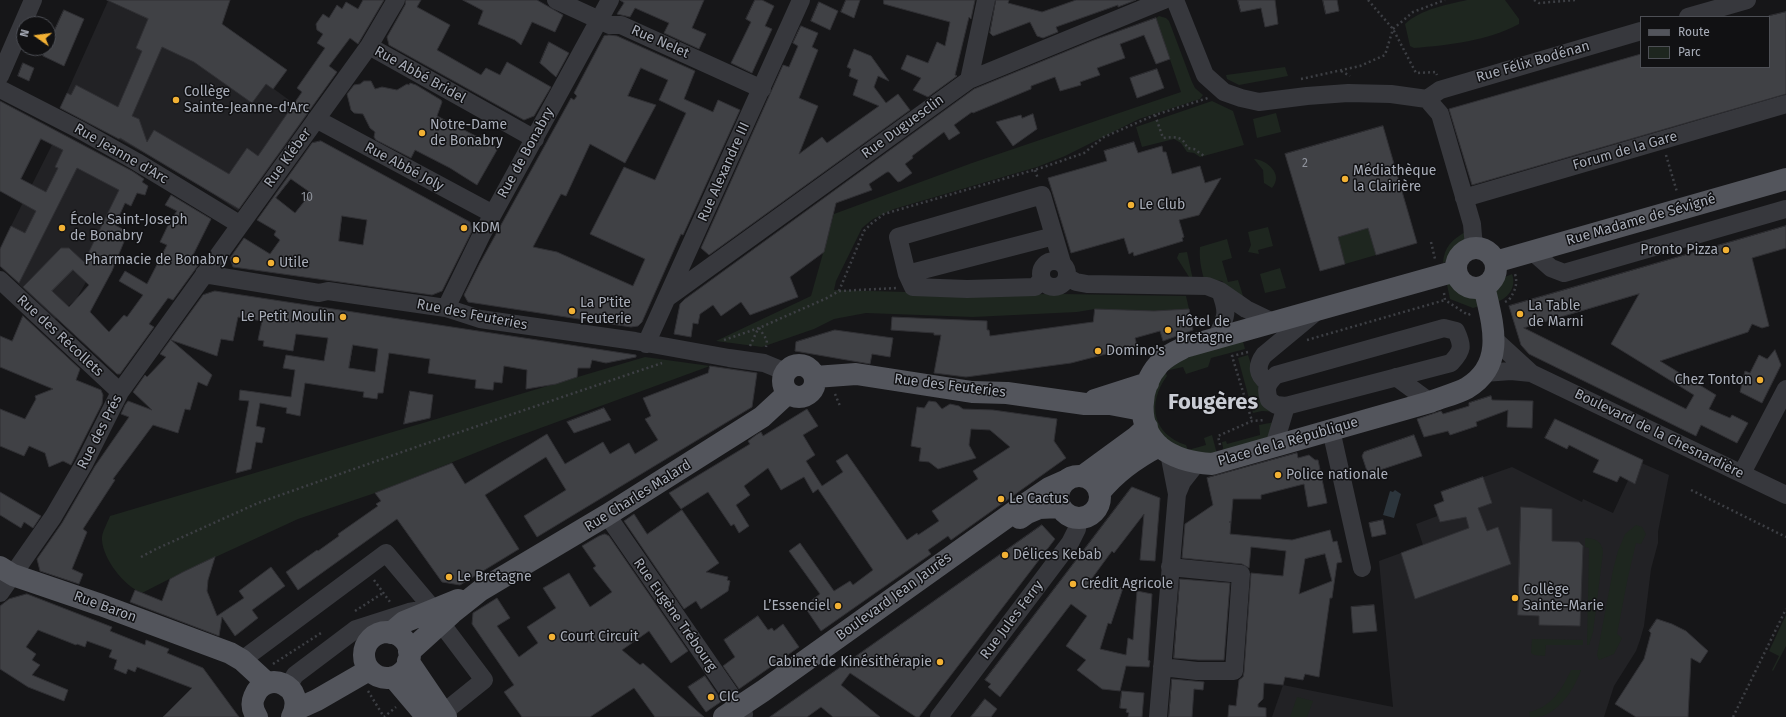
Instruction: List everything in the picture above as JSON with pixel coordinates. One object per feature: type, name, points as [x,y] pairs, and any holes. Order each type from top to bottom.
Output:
[{"type":"main road","name":"Rue Madame de Sévigné","points":[[1505,267],[1533,252],[1786,179]]},
{"type":"main road","points":[[1474,248],[1487,251],[1505,267],[1484,286],[1478,288],[1466,285],[1462,282],[1456,271],[1458,258],[1462,253],[1474,248]]},
{"type":"main road","points":[[1100,492],[1117,473],[1130,463],[1144,454],[1164,450],[1145,419],[1144,394],[1148,383],[1159,364],[1170,355],[1184,347],[1456,271]]},
{"type":"main road","name":"Place de la République","points":[[1164,450],[1184,460],[1212,464],[1430,402],[1468,387],[1484,373],[1493,354],[1495,340],[1484,286]]},
{"type":"main road","points":[[793,366],[807,366],[815,376],[814,388],[807,395],[798,397],[788,393],[783,383],[786,372],[793,366]]},
{"type":"main road","name":"Rue des Feuteries","points":[[815,376],[856,374],[972,392],[1007,393],[1085,404],[1110,404],[1145,419]]},
{"type":"main road","name":"Rue des Feuteries","points":[[1085,404],[1148,383]]},
{"type":"main road","name":"Rue Charles Malard","points":[[381,631],[404,622],[445,612],[607,516],[762,417],[788,393]]},
{"type":"main road","name":"Boulevard Jean Jaurès","points":[[736,714],[1021,507],[1049,488],[1075,478],[1135,438],[1145,419]]},
{"type":"main road","points":[[1075,478],[1094,482],[1100,492],[1098,508],[1085,518],[1068,513],[1057,500],[1061,486],[1075,478]]},
{"type":"main road","name":"Boulevard Jean Jaurès","points":[[736,714],[1027,513],[1040,508],[1068,513]]},
{"type":"main road","name":"Rue Baron","points":[[6,571],[230,653],[255,678]]},
{"type":"main road","points":[[367,661],[380,677],[393,677],[400,674],[409,656],[445,612]]},
{"type":"main road","points":[[257,717],[253,707],[255,678],[278,682],[292,702],[317,700],[367,661],[370,639],[381,631],[403,639],[407,645],[409,656],[439,716]]},
{"type":"main road","name":"Rue Baron","points":[[197,642],[255,678]]},
{"type":"main road","points":[[393,677],[439,716]]},
{"type":"street","points":[[0,76],[33,0]]},
{"type":"street","name":"Rue Kléber","points":[[204,274],[369,46],[396,0]]},
{"type":"street","name":"Rue Nelet","points":[[556,0],[610,25],[621,25],[762,89]]},
{"type":"street","name":"Rue de Bonabry","points":[[446,308],[493,214],[610,0]]},
{"type":"street","name":"Rue Alexandre III","points":[[646,344],[801,0]]},
{"type":"street","points":[[969,80],[986,0]]},
{"type":"street","name":"Rue Duguesclin","points":[[667,298],[969,80],[1164,0]]},
{"type":"street","points":[[1175,0],[1205,75],[1224,92],[1259,102],[1307,96],[1348,94],[1391,94],[1427,99],[1440,114],[1472,224],[1474,248]]},
{"type":"street","points":[[1691,16],[1747,0]]},
{"type":"street","name":"Rue Félix Bodénan","points":[[1427,99],[1440,90],[1640,31]]},
{"type":"street","name":"Rue Abbé Bridel","points":[[369,46],[535,139]]},
{"type":"street","name":"Rue Jeanne d'Arc","points":[[0,89],[82,131],[137,162],[239,224]]},
{"type":"street","name":"Forum de la Gare","points":[[1464,198],[1786,104]]},
{"type":"street","name":"Rue Abbé Joly","points":[[316,119],[493,214]]},
{"type":"street","points":[[910,280],[898,237],[1042,195],[1065,270],[1076,282],[1087,284],[1207,286],[1220,291],[1246,309],[1273,322]]},
{"type":"street","points":[[1533,252],[1552,268],[1564,273],[1786,209]]},
{"type":"street","points":[[910,280],[1054,236]]},
{"type":"street","points":[[910,280],[967,289],[1035,287],[1042,280],[1047,286],[1056,288],[1063,284],[1065,270]]},
{"type":"street","name":"Rue des Feuteries","points":[[204,274],[319,293],[328,291],[446,308],[480,320],[646,344],[667,354],[729,358],[764,363],[786,372]]},
{"type":"street","name":"Rue des Prés","points":[[0,593],[6,571],[53,517],[84,464],[120,392],[204,274]]},
{"type":"street","name":"Rue des Récollets","points":[[0,280],[120,392]]},
{"type":"street","points":[[1216,338],[1226,316],[1226,310],[1220,291]]},
{"type":"street","points":[[1268,383],[1262,378],[1258,371],[1258,362],[1264,355],[1282,342],[1317,311]]},
{"type":"street","points":[[1444,328],[1456,331],[1462,344],[1459,354],[1451,363],[1396,378],[1286,406],[1276,405],[1269,400],[1266,391],[1268,383],[1276,375],[1444,328]]},
{"type":"street","name":"Boulevard de la Chesnardière","points":[[1495,340],[1531,373],[1786,495]]},
{"type":"street","name":"Boulevard de la Chesnardière","points":[[1484,373],[1511,371],[1531,373]]},
{"type":"street","points":[[1396,378],[1430,402]]},
{"type":"street","points":[[1742,473],[1786,389]]},
{"type":"street","points":[[1274,446],[1286,406]]},
{"type":"street","points":[[1331,430],[1362,568]]},
{"type":"street","points":[[1164,450],[1177,494]]},
{"type":"street","points":[[1158,717],[1177,494],[1182,482],[1197,463]]},
{"type":"street","name":"Rue Jules Ferry","points":[[939,717],[1070,543],[1077,529],[1068,513]]},
{"type":"street","name":"Rue Eugène Trébourg","points":[[607,516],[736,714]]},
{"type":"street","points":[[255,678],[386,553],[445,612],[484,680],[439,716]]},
{"type":"street","points":[[1162,667],[1197,671],[1234,671],[1241,574],[1170,567]]},
{"type":"street","points":[[292,702],[295,675],[356,629],[381,631]]},
{"type":"path","points":[[1368,0],[1393,30],[1406,58],[1416,73],[1436,72],[1438,76]]},
{"type":"path","points":[[1300,79],[1360,66],[1385,55],[1393,30],[1413,12],[1445,0]]},
{"type":"path","points":[[1534,0],[1539,3],[1575,0]]},
{"type":"path","points":[[1155,116],[1162,138],[1178,137],[1182,139],[1187,148],[1194,149],[1204,156]]},
{"type":"path","points":[[1662,140],[1682,208]]},
{"type":"path","points":[[1503,302],[1509,300],[1515,290],[1517,281],[1505,267]]},
{"type":"path","points":[[840,291],[910,280]]},
{"type":"path","points":[[1282,342],[1311,340],[1445,300]]},
{"type":"path","points":[[721,341],[759,328],[767,340]]},
{"type":"path","points":[[1224,460],[1218,436],[1252,421],[1232,356],[1252,350]]},
{"type":"path","points":[[141,558],[156,549],[258,503],[419,446],[667,354]]},
{"type":"path","points":[[1691,490],[1786,537]]},
{"type":"path","points":[[353,612],[383,593]]},
{"type":"path","points":[[1733,717],[1786,609]]},
{"type":"path","points":[[255,678],[323,632]]},
{"type":"shaded area","name":"Collège Sainte-Jeanne-d'Arc","points":[[230,0],[222,24],[287,70],[274,89],[308,114],[238,211],[215,195],[146,154],[60,108],[108,1],[135,13]]},
{"type":"shaded area","name":"École Saint-Joseph de Bonabry","points":[[58,133],[138,174],[100,257],[77,298],[55,319],[0,266],[0,254],[7,246],[3,242]]},
{"type":"shaded area","name":"Collège Sainte-Marie","points":[[1637,461],[1669,475],[1658,532],[1658,543],[1651,569],[1644,626],[1636,651],[1614,686],[1604,717],[1272,717],[1283,685],[1393,707],[1379,561],[1423,545],[1416,524],[1448,512],[1441,492],[1512,467],[1582,502],[1583,499],[1613,513]]},
{"type":"shaded area","points":[[1395,490],[1401,494],[1394,518],[1383,515],[1390,491],[1393,492]]},
{"type":"green space","points":[[1467,0],[1505,0],[1519,19],[1519,24],[1507,30],[1468,41],[1414,48],[1410,46],[1405,24],[1411,19],[1426,11]]},
{"type":"green space","points":[[1159,16],[1166,18],[1169,21],[1192,82],[1195,88],[1203,95],[1200,99],[1139,119],[1065,156],[1037,167],[894,209],[873,219],[862,228],[836,281],[834,290],[906,292],[909,295],[1061,294],[1186,296],[1189,309],[1154,311],[1095,309],[1077,312],[973,317],[866,313],[834,319],[814,329],[762,347],[716,341],[811,296],[834,214],[972,163],[1181,92],[1156,18]]},
{"type":"green space","points":[[1285,67],[1288,76],[1239,85],[1227,79],[1226,75]]},
{"type":"green space","points":[[1212,101],[1233,111],[1244,145],[1200,157],[1194,153],[1187,152],[1181,143],[1174,139],[1142,147],[1136,127]]},
{"type":"green space","points":[[1276,113],[1281,132],[1257,138],[1253,119]]},
{"type":"green space","points":[[1254,159],[1269,165],[1275,173],[1275,183],[1272,188],[1264,183],[1263,170]]},
{"type":"green space","points":[[1268,227],[1273,246],[1258,250],[1259,254],[1248,252],[1251,245],[1248,232]]},
{"type":"green space","points":[[1368,228],[1376,255],[1345,264],[1338,237]]},
{"type":"green space","points":[[1465,232],[1464,241],[1461,246],[1451,258],[1443,263],[1447,248],[1456,238]]},
{"type":"green space","points":[[1227,239],[1232,258],[1222,261],[1228,282],[1238,280],[1244,299],[1241,301],[1222,281],[1204,279],[1202,271],[1200,247]]},
{"type":"green space","points":[[1187,252],[1193,280],[1191,280],[1177,258],[1179,253]]},
{"type":"green space","points":[[1280,268],[1286,288],[1265,293],[1260,274]]},
{"type":"green space","points":[[1512,274],[1513,283],[1510,292],[1504,298],[1496,302],[1495,292],[1497,284],[1502,279]]},
{"type":"green space","points":[[1446,280],[1452,281],[1463,292],[1478,296],[1480,306],[1473,308],[1450,299]]},
{"type":"green space","points":[[1242,338],[1245,349],[1211,358],[1208,367],[1186,374],[1183,367],[1165,371],[1167,376],[1161,386],[1155,407],[1156,416],[1160,425],[1166,433],[1175,440],[1186,445],[1188,450],[1206,445],[1204,438],[1212,435],[1217,454],[1189,455],[1159,433],[1151,417],[1155,380],[1167,365]]},
{"type":"green space","points":[[1248,355],[1265,407],[1278,412],[1262,411],[1253,413],[1238,358]]},
{"type":"green space","points":[[645,357],[710,366],[505,441],[378,492],[298,519],[183,572],[142,593],[128,584],[116,571],[110,563],[103,547],[103,534],[110,516]]},
{"type":"green space","points":[[1275,422],[1268,437],[1224,453],[1222,442],[1226,441],[1227,444],[1260,435],[1259,425]]},
{"type":"green space","points":[[1636,525],[1642,527],[1646,534],[1641,544],[1636,543],[1628,577],[1617,634],[1622,638],[1614,654],[1599,660],[1597,655],[1618,551],[1625,534]]},
{"type":"green space","points":[[1585,538],[1592,539],[1600,543],[1603,552],[1593,632],[1589,645],[1587,645],[1589,548],[1585,547]]},
{"type":"green space","points":[[1786,615],[1786,646],[1773,671],[1772,670],[1779,656],[1769,651]]},
{"type":"green space","points":[[1532,639],[1583,640],[1583,645],[1546,645],[1545,656],[1534,655],[1531,653]]},
{"type":"green space","points":[[1571,670],[1581,670],[1571,691],[1561,703],[1550,713],[1538,717],[1530,717],[1529,712],[1537,710],[1550,702],[1564,684]]},
{"type":"green space","points":[[1297,697],[1313,701],[1307,717],[1290,717]]},
{"type":"building","points":[[107,0],[230,0],[222,24],[287,70],[273,89],[266,84],[252,103],[194,62],[162,47],[132,116],[139,119],[147,142],[154,130],[229,174],[247,148],[258,156],[302,92],[297,88],[325,48],[317,43],[323,34],[317,30],[316,24],[323,14],[329,18],[337,5],[342,9],[346,2],[358,9],[363,0],[384,0],[358,44],[350,38],[329,66],[337,72],[239,209],[120,138],[119,139],[60,108],[67,93],[71,95],[76,85],[118,107],[142,51],[136,48],[148,19]]},
{"type":"building","points":[[406,0],[421,0],[417,7],[450,25],[437,50],[481,75],[486,68],[500,75],[507,62],[551,87],[534,116],[524,120],[389,45],[387,37],[405,5]]},
{"type":"building","points":[[463,0],[537,0],[563,15],[555,32],[532,22],[521,45],[515,40],[478,24],[483,11]]},
{"type":"building","points":[[620,0],[704,0],[692,28],[706,34],[699,49],[664,33],[669,23],[635,8],[630,17],[617,14],[624,3]]},
{"type":"building","points":[[755,0],[762,0],[774,6],[765,26],[772,29],[752,73],[731,63],[751,22],[746,19]]},
{"type":"building","points":[[846,0],[860,0],[854,18],[841,12]]},
{"type":"building","points":[[884,0],[975,0],[971,19],[969,17],[955,75],[957,76],[928,97],[913,90],[921,78],[901,69],[907,55],[928,63],[937,42],[945,46],[950,22],[884,4]]},
{"type":"building","points":[[996,0],[1009,0],[1008,3],[1042,12],[1076,0],[1136,0],[1056,27],[1058,32],[1043,38],[1037,36],[1030,22],[993,36],[990,33]]},
{"type":"building","points":[[1238,0],[1275,0],[1278,24],[1265,27],[1261,8],[1241,12]]},
{"type":"building","points":[[1323,0],[1337,0],[1339,11],[1326,14]]},
{"type":"building","points":[[819,2],[838,11],[830,30],[811,21]]},
{"type":"building","points":[[64,10],[84,19],[64,66],[43,56],[56,56],[56,28]]},
{"type":"building","points":[[1786,12],[1786,94],[1472,185],[1449,109],[1640,54],[1640,68],[1770,68],[1769,16]]},
{"type":"building","points":[[1156,18],[1170,59],[1156,64],[1144,35],[1120,44],[1125,58],[1097,68],[1100,75],[1080,82],[1081,85],[1060,91],[1055,77],[1031,86],[1031,89],[973,113],[972,112],[954,125],[960,133],[949,140],[944,132],[912,156],[913,158],[905,164],[912,173],[901,181],[898,182],[889,172],[887,172],[869,184],[872,190],[836,203],[824,252],[790,277],[798,297],[750,315],[741,302],[721,316],[713,305],[700,314],[698,324],[693,323],[691,337],[674,334],[680,304],[685,299],[974,89],[1094,40]]},
{"type":"building","points":[[801,26],[818,33],[812,47],[818,50],[799,98],[818,106],[799,154],[822,137],[827,143],[879,106],[853,95],[858,80],[849,76],[851,69],[847,67],[854,49],[871,56],[889,81],[878,76],[874,87],[886,103],[898,94],[910,110],[709,255],[701,248],[783,65],[789,67],[798,46],[793,43]]},
{"type":"building","points":[[604,36],[617,36],[695,71],[684,99],[713,112],[718,100],[740,110],[683,235],[681,234],[642,322],[638,326],[631,327],[468,302],[464,295],[480,263],[571,98],[574,100],[577,96],[574,93]],"holes":[[[641,68],[668,80],[659,100],[686,113],[655,180],[624,167],[590,234],[645,259],[633,286],[557,252],[533,247],[561,194],[566,196],[590,144],[625,163],[656,105],[628,96]]]},
{"type":"building","points":[[549,42],[569,53],[556,77],[540,63]]},
{"type":"building","points":[[23,63],[34,68],[29,81],[18,76]]},
{"type":"building","points":[[1157,69],[1164,88],[1137,98],[1130,78]]},
{"type":"building","name":"Notre-Dame de Bonabry","points":[[364,81],[371,81],[375,89],[382,87],[397,90],[407,84],[409,85],[410,83],[416,85],[441,100],[442,102],[437,116],[497,147],[497,150],[477,185],[450,168],[415,150],[411,158],[376,140],[374,137],[375,132],[370,128],[363,114],[354,113],[351,110],[347,94],[354,85],[360,84]]},
{"type":"building","points":[[0,101],[132,171],[144,179],[142,182],[148,186],[145,195],[137,193],[131,206],[125,203],[115,225],[128,232],[112,271],[90,312],[109,332],[124,315],[127,317],[143,295],[119,281],[125,271],[147,284],[167,245],[160,242],[171,219],[177,211],[165,205],[171,195],[211,219],[193,255],[202,260],[173,300],[168,298],[149,324],[154,327],[120,374],[117,374],[23,287],[61,248],[69,248],[84,262],[119,190],[77,168],[19,283],[0,266],[0,249],[11,226],[25,233],[36,211],[0,191]],"holes":[[[41,139],[63,150],[55,167],[58,168],[46,192],[21,179]],[[73,270],[89,285],[69,307],[52,291]]]},
{"type":"building","points":[[1033,114],[1037,129],[1013,146],[996,122],[1021,115],[1022,118]]},
{"type":"building","name":"Médiathèque la Clairière","points":[[1383,126],[1417,243],[1376,255],[1368,228],[1338,237],[1345,264],[1320,271],[1285,154]]},
{"type":"building","points":[[321,141],[470,222],[472,231],[442,291],[432,295],[233,267],[230,258],[244,238],[270,254],[280,240],[274,235],[276,231],[257,220],[312,143]],"holes":[[[291,179],[311,193],[295,213],[276,198]],[[342,216],[367,220],[363,245],[339,241]]]},
{"type":"building","name":"Le Club","points":[[1134,142],[1138,153],[1162,146],[1163,152],[1166,152],[1172,174],[1200,166],[1205,183],[1221,178],[1199,215],[1179,220],[1184,237],[1182,238],[1183,241],[1134,256],[1133,252],[1129,254],[1124,238],[1071,253],[1048,178],[1107,161],[1104,151]]},
{"type":"building","points":[[1786,226],[1786,248],[1752,258],[1769,326],[1762,328],[1752,324],[1748,332],[1660,361],[1716,395],[1709,409],[1730,418],[1732,415],[1748,423],[1737,443],[1701,425],[1696,436],[1529,354],[1521,345],[1509,306]],"holes":[[[1639,294],[1611,344],[1694,395],[1686,409],[1524,328]]]},
{"type":"building","points":[[215,291],[636,355],[636,357],[606,363],[592,360],[590,368],[578,368],[577,377],[556,384],[526,389],[527,370],[504,366],[502,383],[494,382],[493,390],[475,388],[476,380],[428,373],[430,359],[389,353],[383,393],[378,393],[377,399],[363,397],[364,392],[305,383],[300,416],[286,413],[287,408],[260,403],[256,426],[265,428],[262,443],[256,442],[251,469],[236,473],[249,401],[239,400],[240,390],[291,397],[295,370],[283,368],[286,355],[324,361],[328,338],[296,334],[293,351],[263,346],[264,341],[258,340],[262,321],[238,317],[233,341],[221,339],[217,356],[171,340],[212,375],[207,386],[198,382],[190,410],[185,409],[178,433],[153,425],[113,479],[115,480],[83,529],[87,532],[72,569],[83,574],[79,584],[40,571],[37,559],[62,523],[95,466],[129,417],[121,414],[125,405],[128,401],[152,410],[133,392],[145,375],[147,377],[166,357],[160,354],[203,295]],"holes":[[[353,345],[378,349],[375,372],[349,368]]]},
{"type":"building","points":[[1095,309],[1154,311],[1189,309],[1193,330],[1163,341],[1160,331],[1135,338],[1137,346],[1071,363],[966,377],[934,373],[941,335],[934,335],[934,333],[891,330],[892,317],[987,321],[987,330],[989,330],[990,336],[1093,322]]},
{"type":"building","points":[[23,316],[80,369],[76,380],[101,390],[103,395],[102,404],[71,465],[63,461],[49,467],[45,453],[29,446],[24,456],[0,446],[0,409],[25,419],[36,399],[35,396],[53,389],[0,367],[0,336],[12,341]]},
{"type":"building","points":[[835,330],[893,338],[890,357],[872,354],[870,364],[795,351],[796,342]]},
{"type":"building","points":[[1775,350],[1781,365],[1762,403],[1740,392],[1745,371],[1750,373],[1759,355],[1767,359]]},
{"type":"building","points":[[710,366],[757,373],[752,407],[537,537],[524,516],[566,490],[546,457],[485,495],[519,549],[460,585],[442,582],[397,519],[298,590],[286,572],[339,536],[338,534],[378,506],[376,504],[381,501],[375,493],[452,463],[465,484],[547,434],[565,464],[603,442],[610,454],[629,443],[635,454],[658,440],[645,419],[651,416],[643,398],[708,373]]},
{"type":"building","points":[[410,391],[433,395],[430,418],[404,424]]},
{"type":"building","points":[[1491,396],[1492,400],[1533,401],[1532,428],[1507,427],[1508,410],[1476,422],[1477,426],[1450,435],[1448,431],[1424,437],[1417,419],[1441,411],[1443,414],[1469,406],[1469,403]]},
{"type":"building","points":[[929,401],[936,402],[942,409],[950,404],[959,406],[963,409],[993,410],[1057,419],[1054,441],[1066,458],[951,540],[948,536],[928,550],[931,554],[821,631],[804,606],[820,594],[789,551],[800,543],[834,591],[850,581],[853,585],[873,570],[818,489],[813,493],[804,477],[781,490],[768,468],[744,486],[750,495],[736,505],[749,526],[739,533],[734,524],[731,526],[708,492],[681,509],[669,493],[750,444],[748,441],[756,435],[761,432],[763,436],[807,409],[818,426],[803,435],[815,455],[806,461],[822,486],[843,472],[836,461],[847,454],[907,540],[917,533],[918,535],[939,521],[932,511],[978,479],[973,471],[1010,447],[990,430],[971,429],[969,445],[976,458],[938,469],[929,462],[919,461],[921,448],[911,446],[917,407],[924,408]]},
{"type":"building","points":[[604,408],[611,420],[574,433],[567,422]]},
{"type":"building","points":[[1555,419],[1643,460],[1635,484],[1620,476],[1617,482],[1593,472],[1599,460],[1569,445],[1567,449],[1545,438]]},
{"type":"building","points":[[1414,435],[1422,456],[1368,474],[1362,456],[1364,452]]},
{"type":"building","points":[[1297,453],[1298,458],[1309,455],[1315,460],[1318,460],[1327,503],[1308,507],[1304,484],[1261,495],[1261,499],[1233,499],[1230,534],[1292,540],[1330,530],[1333,542],[1337,541],[1342,562],[1337,563],[1332,598],[1330,598],[1319,677],[1305,674],[1303,680],[1285,677],[1283,685],[1264,683],[1263,699],[1258,704],[1258,707],[1266,708],[1266,717],[1228,717],[1229,705],[1236,706],[1239,680],[1243,677],[1244,672],[1251,573],[1283,576],[1286,551],[1251,547],[1249,568],[1242,564],[1182,558],[1185,524],[1213,505],[1207,478]],"holes":[[[1325,554],[1332,581],[1299,594],[1305,559]]]},
{"type":"building","points":[[1483,477],[1492,503],[1478,508],[1487,531],[1498,527],[1511,564],[1415,599],[1401,553],[1469,528],[1466,517],[1440,522],[1434,505],[1444,501],[1441,492]]},
{"type":"building","points":[[1132,487],[1160,498],[1155,561],[1140,560],[1144,514],[1114,553],[1112,551],[1090,581],[1123,588],[1111,624],[1108,623],[1100,649],[1126,655],[1128,638],[1133,640],[1137,591],[1152,594],[1148,660],[1150,661],[1149,667],[1126,666],[1120,691],[1102,689],[1077,670],[1086,660],[1066,646],[1087,616],[1071,604],[1000,697],[988,687],[991,684],[985,680]]},
{"type":"building","points":[[0,492],[41,516],[33,528],[24,522],[21,528],[0,515]]},
{"type":"building","points":[[1521,507],[1552,509],[1552,541],[1579,542],[1583,546],[1580,626],[1539,625],[1539,616],[1518,615]]},
{"type":"building","points":[[682,510],[719,563],[706,572],[728,577],[727,580],[730,581],[728,591],[701,609],[696,601],[684,609],[624,521],[634,514],[647,534]]},
{"type":"building","points":[[1383,520],[1386,534],[1372,537],[1369,523]]},
{"type":"building","points":[[1042,525],[1055,539],[919,717],[916,717],[850,673],[841,685],[880,717],[833,717],[821,707],[807,717],[770,717]]},
{"type":"building","points":[[605,534],[609,536],[688,651],[671,663],[649,631],[622,650],[640,665],[643,663],[704,717],[655,717],[634,688],[590,717],[522,717],[504,692],[514,685],[472,624],[473,613],[497,598],[510,618],[497,626],[519,657],[538,643],[527,627],[556,608],[543,588],[569,573],[590,607],[612,592],[593,568],[596,566],[582,546]]},
{"type":"building","points":[[215,557],[208,580],[207,591],[217,616],[244,598],[239,591],[271,567],[285,586],[252,610],[258,618],[235,636],[222,617],[219,636],[130,602],[135,590],[162,601],[170,579]]},
{"type":"building","points":[[1180,579],[1230,583],[1224,660],[1174,658]]},
{"type":"building","points":[[27,594],[112,627],[110,631],[145,645],[146,640],[169,649],[167,653],[203,668],[239,717],[163,717],[192,688],[137,667],[135,672],[128,669],[126,674],[114,669],[117,660],[109,657],[112,650],[87,641],[85,647],[76,645],[38,630],[26,647],[36,654],[32,660],[40,665],[32,675],[68,690],[64,701],[28,687],[0,669],[0,606],[9,599]]},
{"type":"building","points":[[1374,605],[1377,631],[1353,633],[1351,607]]},
{"type":"building","points":[[758,616],[768,630],[772,628],[774,631],[783,624],[799,647],[739,689],[723,666],[735,657],[724,640]]},
{"type":"building","points":[[1657,619],[1686,631],[1708,651],[1700,663],[1691,658],[1688,717],[1636,717],[1615,704],[1644,659],[1651,633],[1649,631]]},
{"type":"building","points":[[705,676],[722,701],[706,712],[688,687]]},
{"type":"building","points":[[1172,679],[1204,682],[1203,690],[1194,689],[1192,717],[1169,717]]},
{"type":"building","points":[[1122,691],[1144,693],[1142,717],[1128,717],[1129,713],[1126,712],[1127,709],[1120,708]]},
{"type":"building","points":[[985,699],[997,709],[991,717],[971,717]]},
{"type":"place","name":"Collège Sainte-Jeanne-d'Arc","points":[[176,100]]},
{"type":"place","name":"Notre-Dame de Bonabry","points":[[422,133]]},
{"type":"place","name":"Médiathèque la Clairière","points":[[1345,179]]},
{"type":"place","name":"Le Club","points":[[1131,205]]},
{"type":"place","name":"École Saint-Joseph de Bonabry","points":[[62,228]]},
{"type":"place","name":"KDM","points":[[464,228]]},
{"type":"place","name":"Pronto Pizza","points":[[1726,250]]},
{"type":"place","name":"Pharmacie de Bonabry","points":[[236,260]]},
{"type":"place","name":"Utile","points":[[271,263]]},
{"type":"place","name":"La P'tite Feuterie","points":[[572,311]]},
{"type":"place","name":"La Table de Marni","points":[[1520,314]]},
{"type":"place","name":"Le Petit Moulin","points":[[343,317]]},
{"type":"place","name":"Hôtel de Bretagne","points":[[1168,330]]},
{"type":"place","name":"Domino's","points":[[1098,351]]},
{"type":"place","name":"Chez Tonton","points":[[1760,380]]},
{"type":"place","name":"Police nationale","points":[[1278,475]]},
{"type":"place","name":"Le Cactus","points":[[1001,499]]},
{"type":"place","name":"Délices Kebab","points":[[1005,555]]},
{"type":"place","name":"Le Bretagne","points":[[449,577]]},
{"type":"place","name":"Crédit Agricole","points":[[1073,584]]},
{"type":"place","name":"Collège Sainte-Marie","points":[[1515,598]]},
{"type":"place","name":"L’Essenciel","points":[[838,606]]},
{"type":"place","name":"Court Circuit","points":[[552,637]]},
{"type":"place","name":"Cabinet de Kinésithérapie","points":[[940,662]]},
{"type":"place","name":"CIC","points":[[711,697]]},
{"type":"district","name":"Fougères","points":[[1213,403]]}]
